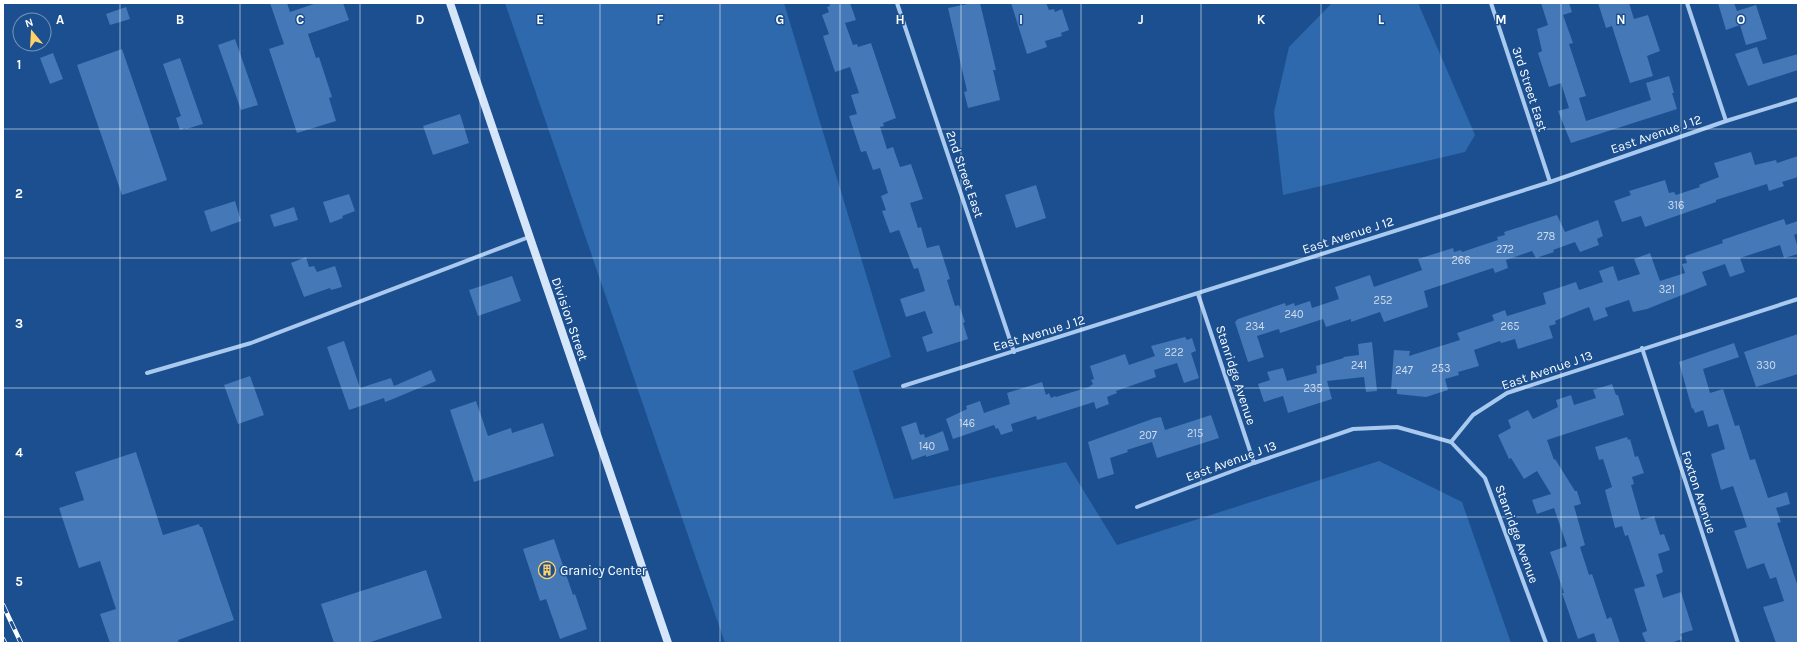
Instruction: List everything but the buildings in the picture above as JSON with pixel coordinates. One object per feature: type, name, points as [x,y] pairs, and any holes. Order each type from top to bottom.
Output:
[{"type":"main road","name":"Division Street","points":[[450,3],[668,643]]},
{"type":"street","name":"2nd Street East","points":[[897,3],[1014,352]]},
{"type":"street","name":"3rd Street East","points":[[1491,3],[1550,182]]},
{"type":"street","points":[[1687,3],[1726,121]]},
{"type":"street","name":"East Avenue J 12","points":[[903,386],[1550,182],[1726,121],[1798,99]]},
{"type":"street","points":[[147,374],[251,343],[530,237]]},
{"type":"street","name":"Stanridge Avenue","points":[[1198,294],[1254,463]]},
{"type":"street","name":"East Avenue J 13","points":[[1137,507],[1254,463],[1353,429],[1397,426],[1452,442],[1473,415],[1507,392],[1798,299]]},
{"type":"street","name":"Foxton Avenue","points":[[1642,348],[1738,643]]},
{"type":"street","name":"Stanridge Avenue","points":[[1452,442],[1485,478],[1546,643]]},
{"type":"shaded area","points":[[505,3],[784,3],[891,357],[853,371],[894,499],[1066,462],[1117,545],[1379,461],[1462,502],[1511,643],[725,643]]},
{"type":"shaded area","points":[[1332,3],[1418,3],[1475,135],[1465,152],[1283,195],[1274,112],[1289,47]]},
{"type":"railway","points":[[3,605],[21,643]]},
{"type":"railway","points":[[3,639],[5,643]]},
{"type":"place","name":"Granicy Center","points":[[547,570]]}]
